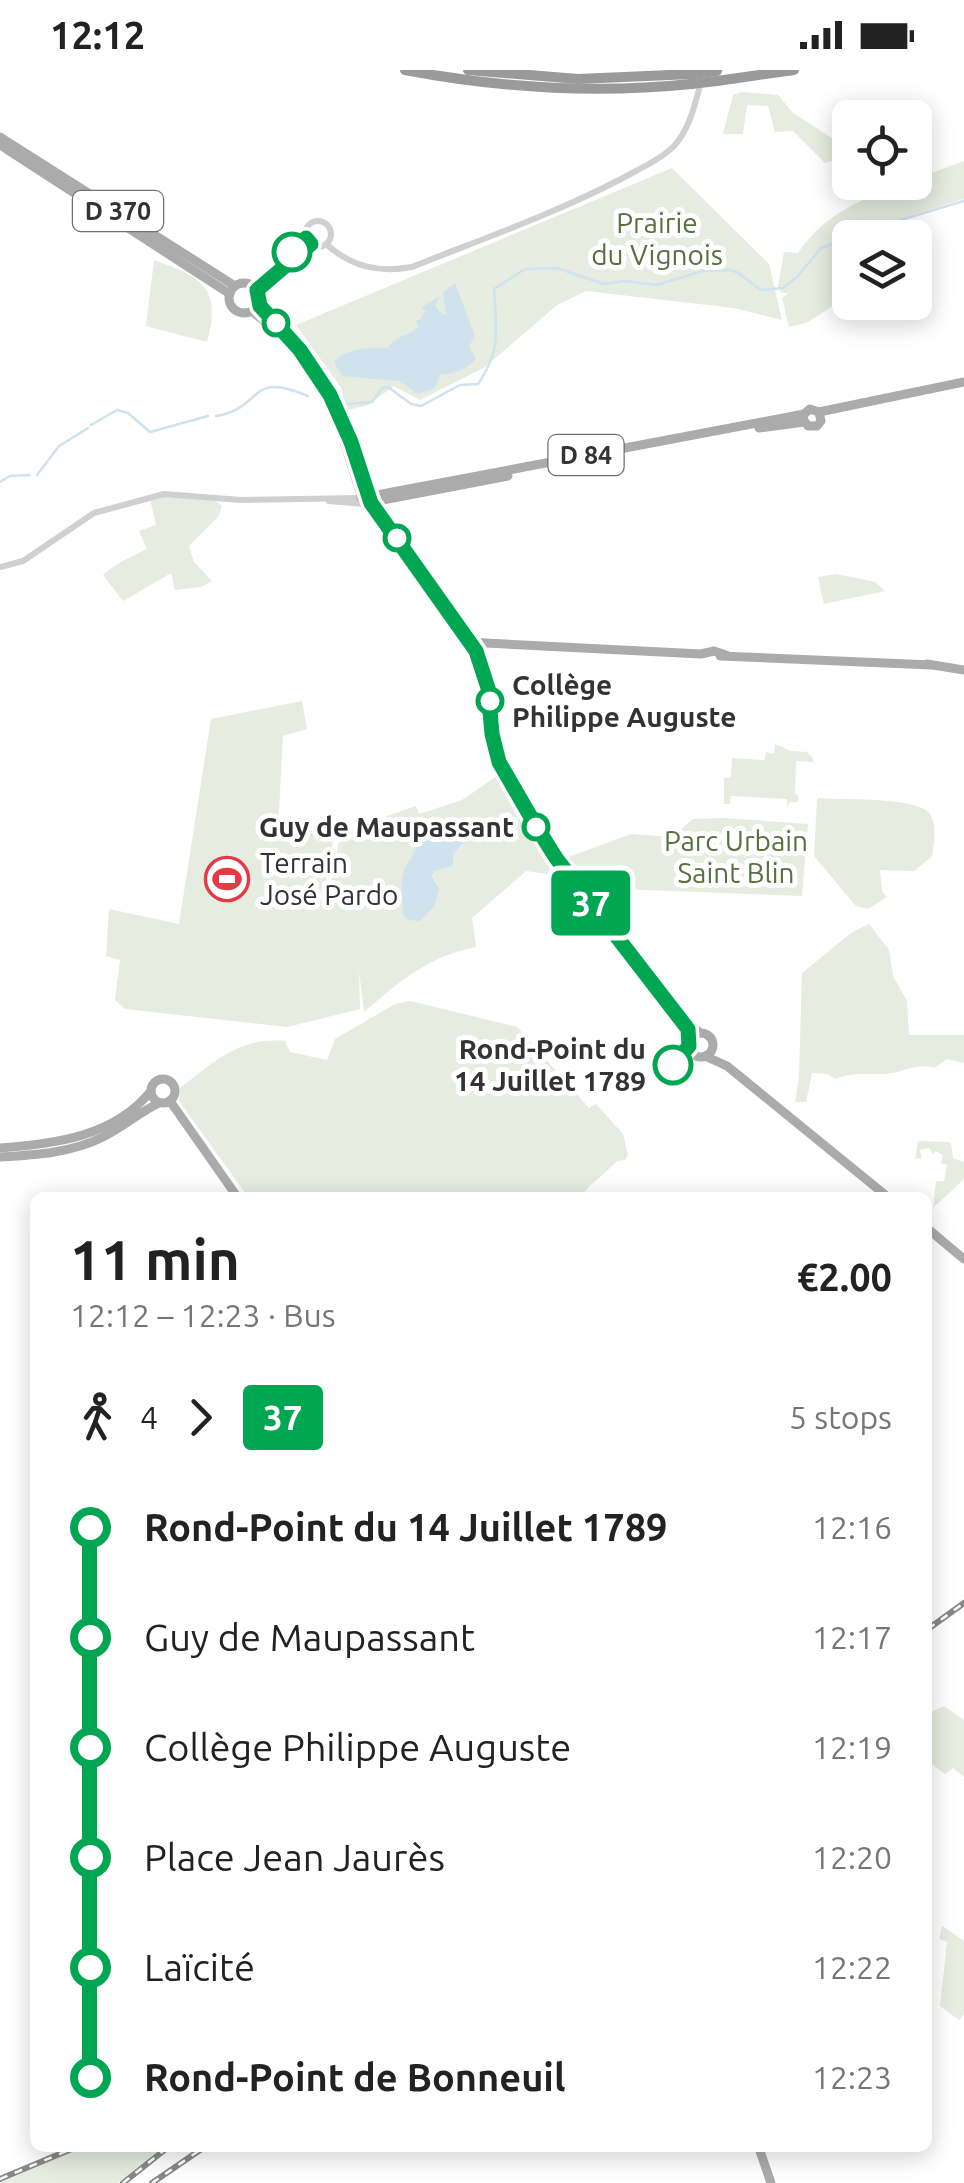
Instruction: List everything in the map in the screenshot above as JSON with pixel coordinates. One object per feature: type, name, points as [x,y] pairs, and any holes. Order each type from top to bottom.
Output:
[{"type":"highway","points":[[405,70],[480,82],[619,90],[696,76]]},
{"type":"highway","points":[[468,70],[561,78],[794,70]]},
{"type":"main road","name":"D 370","points":[[0,137],[233,290]]},
{"type":"main road","name":"D 370","points":[[0,145],[82,192]]},
{"type":"main road","points":[[255,307],[244,313],[236,310],[230,302],[233,290],[244,283],[256,288],[255,307],[289,344],[320,387],[366,501],[478,656],[488,688],[492,734]]},
{"type":"main road","name":"D 84","points":[[366,501],[804,418],[812,409],[820,415],[964,385]]},
{"type":"main road","name":"D 84","points":[[804,418],[814,427],[820,415]]},
{"type":"main road","points":[[466,638],[486,643],[714,651],[726,655],[964,670]]},
{"type":"main road","points":[[466,638],[506,638],[524,645]]},
{"type":"main road","points":[[466,638],[484,684],[499,762],[547,845],[680,1016],[690,1032],[692,1052],[727,1066],[883,1192]]},
{"type":"main road","points":[[478,656],[486,643]]},
{"type":"main road","points":[[680,1016],[708,1036],[727,1066]]},
{"type":"main road","points":[[690,1040],[700,1033]]},
{"type":"main road","points":[[705,1056],[713,1045]]},
{"type":"main road","points":[[0,1148],[57,1143],[88,1134],[125,1114],[151,1091],[156,1081],[167,1080],[175,1090],[165,1102],[82,1146],[0,1158]]},
{"type":"main road","points":[[151,1091],[165,1102],[233,1192]]},
{"type":"main road","points":[[932,1232],[964,1259]]},
{"type":"main road","points":[[759,2152],[771,2183]]},
{"type":"street","points":[[308,241],[326,244],[351,262],[370,269],[412,267],[602,189],[660,157],[682,136],[696,76]]},
{"type":"street","points":[[256,288],[308,241],[310,224],[320,221],[330,229],[326,244]]},
{"type":"street","points":[[0,568],[23,561],[94,513],[151,496],[174,493],[234,500],[366,501]]},
{"type":"green space","points":[[733,95],[778,95],[793,113],[832,138],[832,161],[825,163],[793,131],[775,132],[768,106],[747,105],[743,134],[723,134]]},
{"type":"green space","points":[[964,161],[964,199],[896,220],[832,220],[832,307],[806,323],[789,327],[782,298],[789,293],[781,293],[778,286],[784,252],[798,253],[820,227],[864,200],[932,200],[932,173]]},
{"type":"green space","name":"Prairie du Vignois","points":[[672,168],[769,264],[782,320],[734,308],[586,291],[557,305],[485,367],[420,400],[394,386],[368,405],[348,410],[340,386],[296,325]]},
{"type":"green space","points":[[154,260],[185,272],[204,287],[212,309],[207,342],[146,326]]},
{"type":"green space","points":[[168,495],[215,501],[222,506],[218,517],[189,546],[194,562],[212,581],[201,587],[175,590],[171,573],[123,601],[103,575],[147,549],[139,531],[156,525],[150,499]]},
{"type":"green space","points":[[837,574],[875,582],[885,591],[824,604],[818,577]]},
{"type":"green space","points":[[302,701],[307,729],[283,736],[278,830],[334,835],[323,899],[331,900],[329,892],[341,832],[416,806],[419,814],[462,800],[500,774],[535,837],[563,876],[526,871],[472,918],[476,947],[429,963],[364,1012],[359,971],[360,1009],[287,1027],[125,1009],[115,1000],[120,960],[106,956],[109,909],[179,924],[211,719]],"holes":[[[460,817],[472,836],[454,853],[453,866],[434,871],[432,876],[438,885],[403,915],[405,875],[422,838],[431,836],[436,825]]]},
{"type":"green space","points":[[775,744],[807,752],[813,758],[813,762],[796,761],[798,802],[790,802],[787,807],[787,799],[731,796],[730,804],[724,804],[724,778],[731,777],[732,758],[765,760],[766,752],[774,754]]},
{"type":"green space","points":[[817,798],[891,801],[927,811],[933,820],[932,856],[914,871],[880,870],[882,891],[887,897],[868,909],[856,906],[814,856]]},
{"type":"green space","name":"Parc Urbain Saint Blin","points":[[693,819],[808,824],[802,896],[621,889],[600,903],[566,858],[631,834],[671,837]]},
{"type":"green space","points":[[869,924],[889,950],[893,976],[907,1001],[909,1035],[964,1035],[964,1063],[947,1059],[934,1068],[835,1079],[828,1074],[812,1073],[806,1102],[795,1102],[802,973],[851,933]]},
{"type":"green space","points":[[410,1001],[517,1027],[589,1108],[596,1104],[623,1134],[628,1155],[625,1160],[617,1161],[585,1192],[244,1192],[179,1101],[180,1088],[228,1053],[254,1043],[285,1041],[290,1052],[327,1060],[335,1039],[395,1004]]},
{"type":"green space","points":[[918,1141],[951,1143],[953,1158],[964,1162],[964,1179],[933,1208],[936,1181],[944,1181],[947,1165],[941,1163],[943,1155],[936,1151],[933,1154],[929,1148],[920,1150],[922,1158],[915,1159]]},
{"type":"green space","points":[[944,1706],[964,1720],[964,1777],[953,1768],[945,1774],[932,1764],[932,1711]]},
{"type":"green space","points":[[942,1926],[964,1941],[964,2014],[959,2020],[940,2006],[947,1942],[939,1939]]},
{"type":"green space","points":[[72,2152],[157,2152],[118,2183],[0,2183]]},
{"type":"water","points":[[455,283],[475,336],[469,346],[476,359],[472,363],[460,371],[441,374],[435,388],[418,394],[399,381],[342,376],[334,362],[339,357],[359,349],[388,348],[415,330],[416,320],[425,311],[422,307],[440,296],[435,306],[446,314],[443,292]]},
{"type":"water","points":[[460,817],[471,819],[475,832],[454,853],[453,866],[434,871],[432,876],[439,888],[435,905],[420,921],[408,920],[403,915],[403,876],[420,839],[431,836],[436,825]]},
{"type":"waterway","points":[[347,404],[372,402],[382,388],[388,387],[411,404],[421,406],[460,385],[478,384],[494,349],[494,289],[525,269],[557,268],[604,284],[625,281],[656,285],[703,271],[729,270],[761,290],[783,288],[821,248],[964,201]]},
{"type":"waterway","points":[[216,416],[231,412],[257,393],[274,387],[308,396]]},
{"type":"waterway","points":[[91,425],[117,410],[128,413],[150,432],[208,416]]},
{"type":"waterway","points":[[37,475],[59,446],[88,428]]},
{"type":"waterway","points":[[0,482],[10,476],[30,475]]},
{"type":"railway","points":[[932,1626],[964,1603]]},
{"type":"railway","points":[[0,2179],[64,2152]]},
{"type":"railway","points":[[123,2183],[162,2152]]},
{"type":"railway","points":[[152,2183],[197,2152]]},
{"type":"bus line","name":"37","points":[[292,252],[306,238],[311,244],[257,290],[258,303],[312,365],[338,411],[371,503],[476,651],[488,688],[499,762],[547,845],[688,1029],[689,1046],[673,1065]]},
{"type":"place","name":"Collège Philippe Auguste","points":[[490,701]]},
{"type":"place","name":"Guy de Maupassant","points":[[536,827]]},
{"type":"place","name":"Terrain José Pardo","points":[[227,879]]},
{"type":"place","name":"Rond-Point du 14 Juillet 1789","points":[[673,1065]]}]
